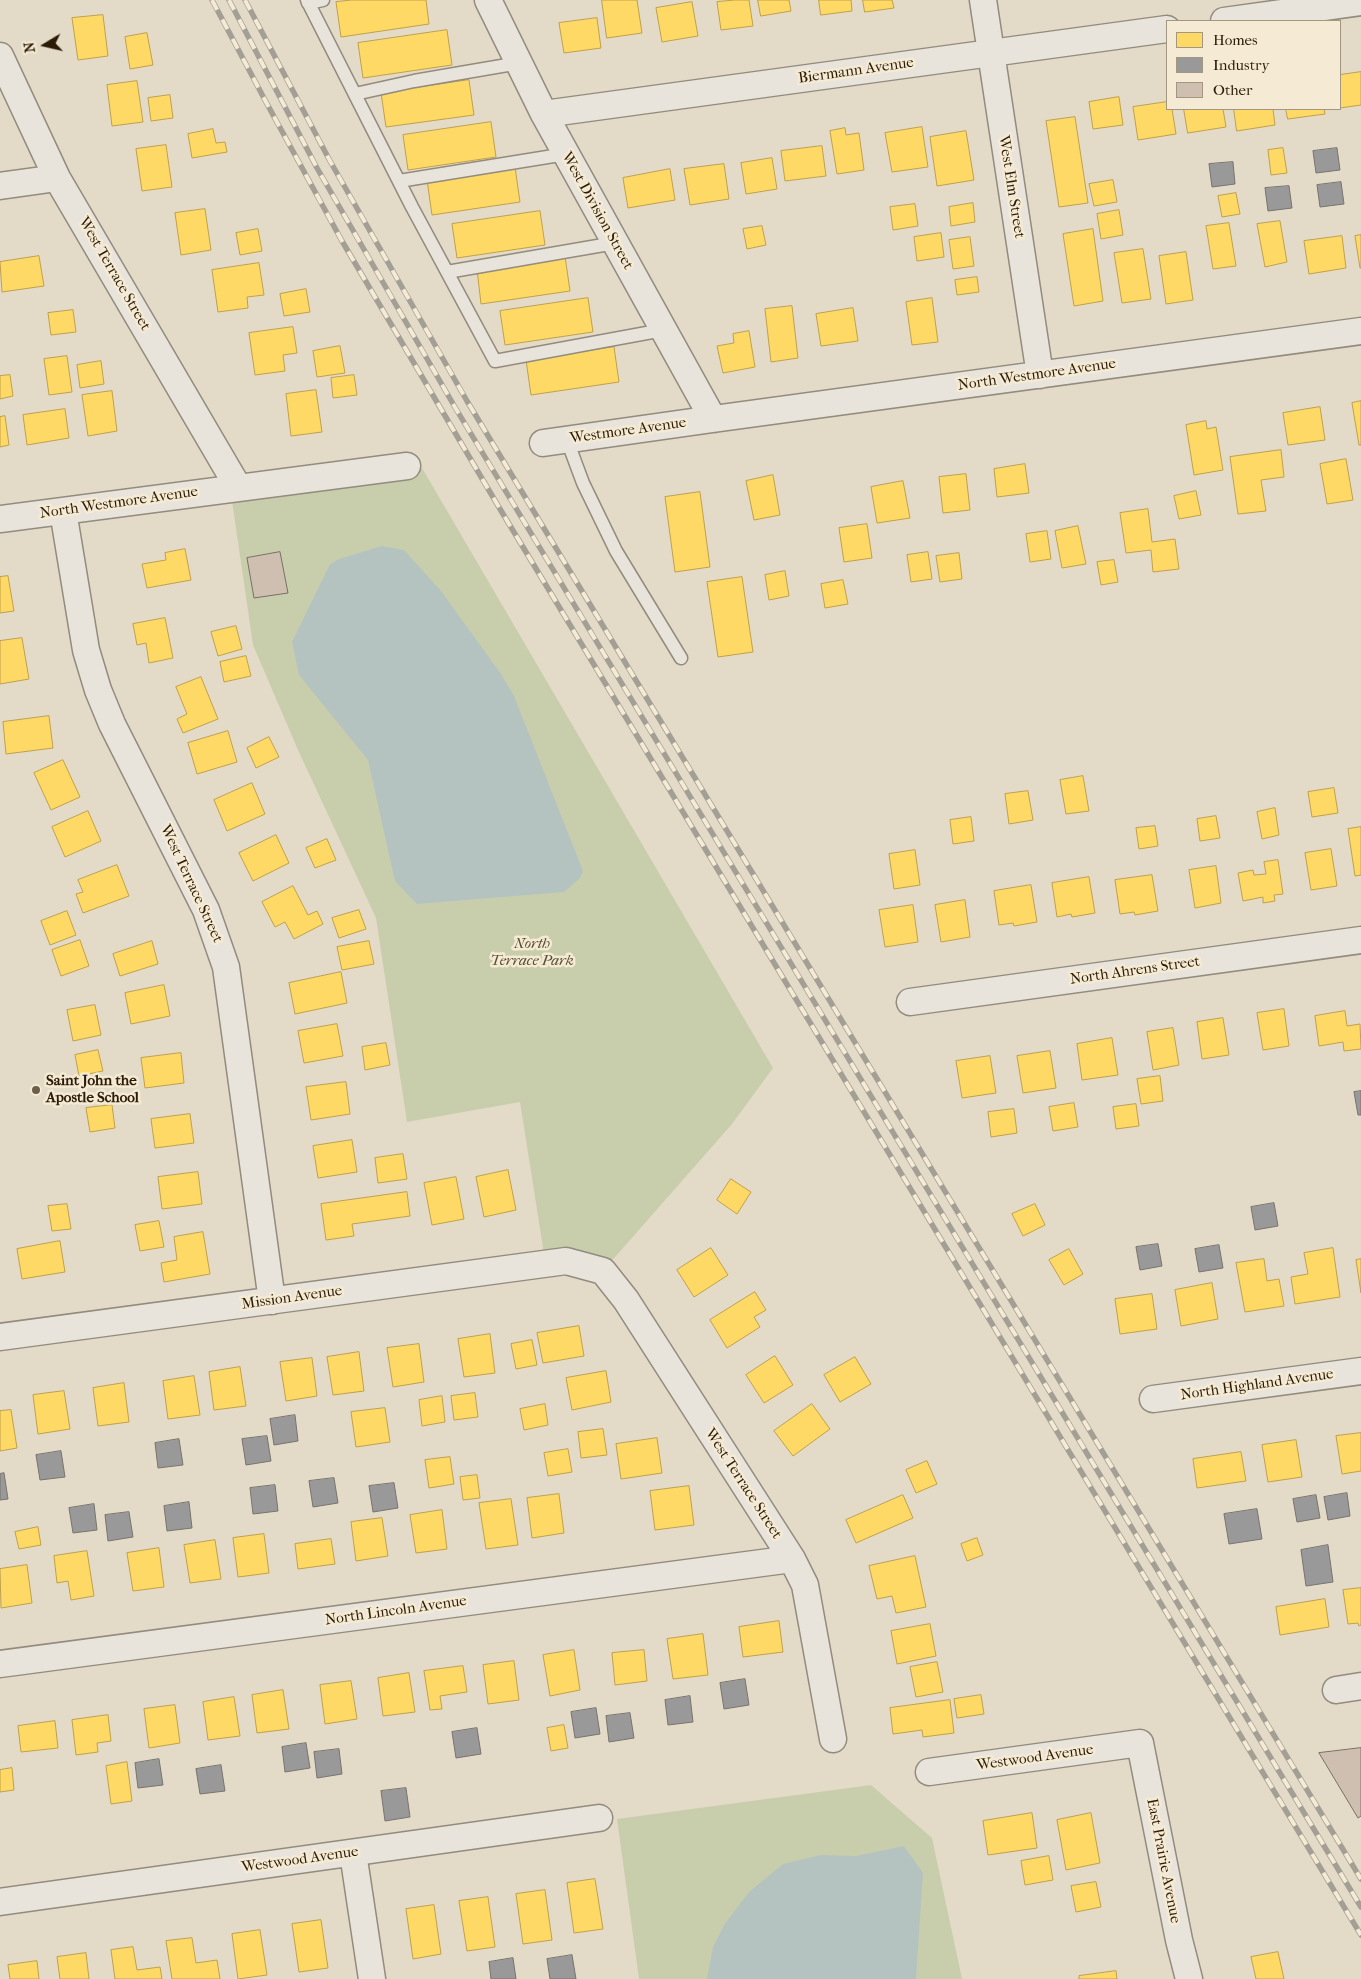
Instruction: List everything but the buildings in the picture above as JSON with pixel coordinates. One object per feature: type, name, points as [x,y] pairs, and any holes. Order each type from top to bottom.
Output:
[{"type":"street","name":"West Division Street","points":[[488,0],[544,114],[662,330],[713,418]]},
{"type":"street","name":"West Elm Street","points":[[983,0],[1040,375]]},
{"type":"street","points":[[1231,20],[1361,2]]},
{"type":"street","name":"Biermann Avenue","points":[[544,114],[1166,29]]},
{"type":"street","name":"West Terrace Street","points":[[0,56],[57,178],[238,487]]},
{"type":"street","points":[[0,186],[57,178]]},
{"type":"street","name":"North Westmore Avenue","points":[[713,418],[1361,331]]},
{"type":"street","name":"Westmore Avenue","points":[[555,442],[713,418]]},
{"type":"street","points":[[238,487],[407,466]]},
{"type":"street","name":"North Westmore Avenue","points":[[0,519],[238,487]]},
{"type":"street","name":"West Terrace Street","points":[[63,511],[86,650],[98,690],[112,724],[206,910],[226,967],[272,1300]]},
{"type":"street","name":"North Ahrens Street","points":[[910,1002],[1361,940]]},
{"type":"street","name":"Mission Avenue","points":[[0,1337],[566,1261],[584,1264]]},
{"type":"street","name":"West Terrace Street","points":[[584,1264],[603,1271],[626,1300],[792,1559],[805,1585],[833,1739]]},
{"type":"street","name":"North Highland Avenue","points":[[1153,1400],[1361,1371]]},
{"type":"street","name":"North Lincoln Avenue","points":[[0,1664],[792,1559]]},
{"type":"street","points":[[1336,1690],[1361,1686]]},
{"type":"street","name":"Westwood Avenue","points":[[929,1772],[1140,1743]]},
{"type":"street","name":"East Prairie Avenue","points":[[1140,1743],[1179,1940],[1189,1979]]},
{"type":"street","name":"Westwood Avenue","points":[[0,1902],[599,1818]]},
{"type":"street","points":[[353,1852],[372,1979]]},
{"type":"lane","points":[[323,0],[308,1],[399,181],[495,361],[662,330]]},
{"type":"lane","points":[[356,94],[414,80],[519,63]]},
{"type":"lane","points":[[399,181],[566,154]]},
{"type":"lane","points":[[447,272],[614,242]]},
{"type":"lane","points":[[555,442],[583,483],[616,551],[681,658]]},
{"type":"green space","name":"North Terrace Park","points":[[422,468],[773,1068],[732,1124],[609,1264],[584,1251],[544,1254],[520,1102],[407,1122],[376,918],[298,750],[253,645],[231,494]]},
{"type":"green space","points":[[871,1785],[932,1838],[962,1979],[639,1979],[617,1819]]},
{"type":"shaded area","points":[[382,546],[404,550],[441,591],[501,674],[514,696],[583,871],[580,878],[564,892],[417,904],[395,881],[368,760],[299,675],[292,642],[330,564],[339,559]]},
{"type":"shaded area","points":[[904,1846],[923,1873],[916,1979],[707,1979],[713,1947],[724,1925],[749,1892],[783,1864],[821,1855],[856,1856]]},
{"type":"railway","points":[[212,0],[342,241],[500,509],[1361,1935]]},
{"type":"railway","points":[[229,0],[317,168],[456,409],[1361,1907]]},
{"type":"railway","points":[[245,0],[330,161],[467,401],[1361,1879]]},
{"type":"place","name":"Saint John the Apostle School","points":[[36,1090]]}]
